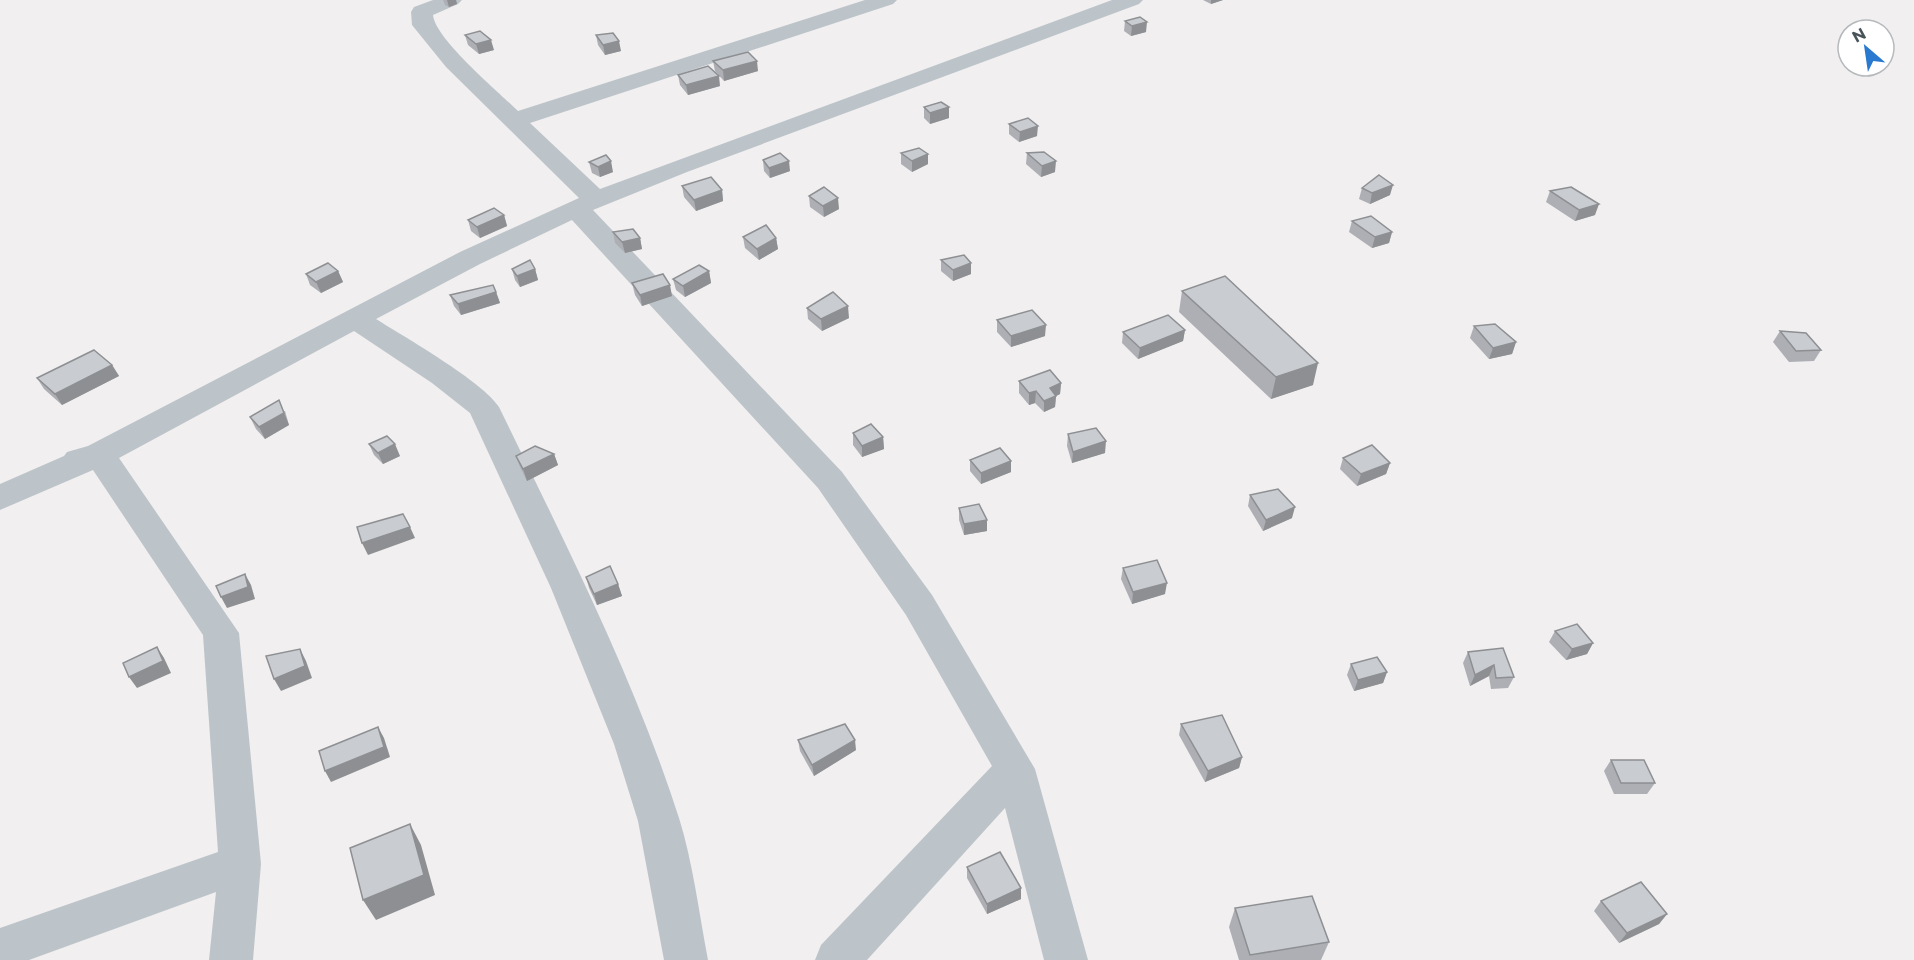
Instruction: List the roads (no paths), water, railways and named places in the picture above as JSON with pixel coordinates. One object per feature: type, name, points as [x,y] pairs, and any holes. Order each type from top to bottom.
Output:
[{"type":"street","points":[[451,0],[422,12],[420,15],[423,25],[454,62],[514,120],[830,480],[919,605],[1015,769],[1066,960]]},
{"type":"street","points":[[514,120],[886,0]]},
{"type":"street","points":[[0,498],[99,454],[470,258],[586,204],[678,167],[1132,0]]},
{"type":"street","points":[[356,319],[443,376],[483,407],[569,588],[634,744],[659,821],[686,960]]},
{"type":"street","points":[[0,483],[99,454]]},
{"type":"street","points":[[99,454],[221,633],[240,864],[231,960]]},
{"type":"street","points":[[837,960],[1015,769]]},
{"type":"street","points":[[0,949],[240,864]]}]
